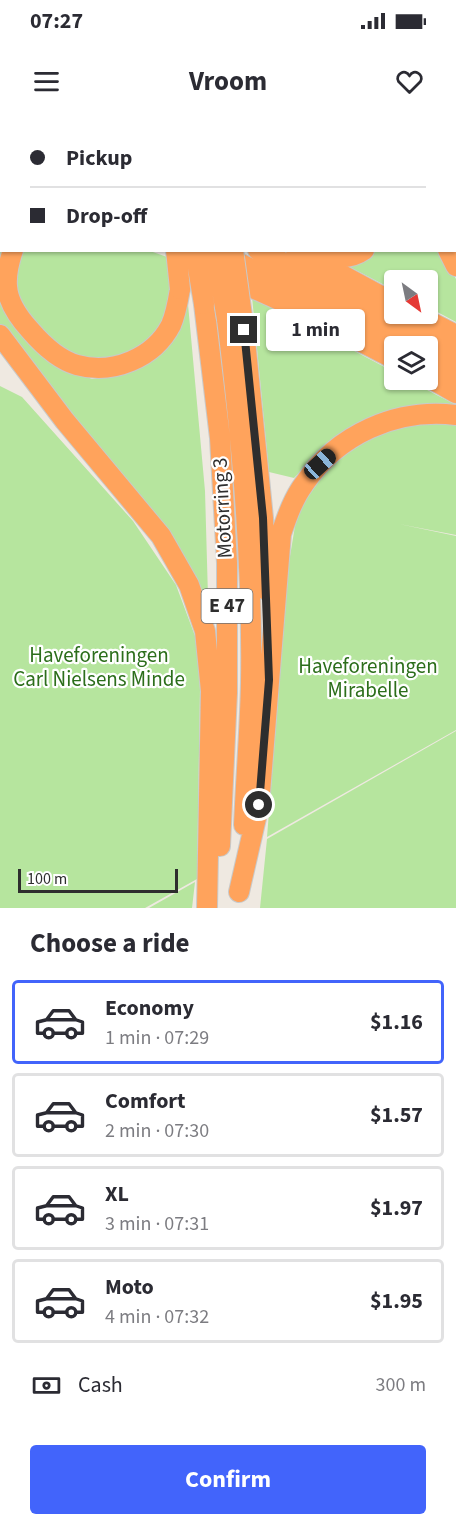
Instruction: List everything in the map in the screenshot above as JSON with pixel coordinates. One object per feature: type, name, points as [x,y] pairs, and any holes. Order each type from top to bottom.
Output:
[{"type":"highway","points":[[12,252],[8,268],[7,286],[14,309],[22,322],[58,356],[76,364],[106,368],[134,360],[148,351],[171,325],[180,289],[174,252]]},
{"type":"highway","points":[[178,252],[290,305],[384,354]]},
{"type":"highway","name":"Motorring 3","points":[[195,252],[220,438],[227,563],[227,705],[222,827],[214,908]]},
{"type":"highway","name":"Motorring 3","points":[[214,252],[227,319],[241,435],[249,561],[251,683],[238,900]]},
{"type":"highway","points":[[218,252],[386,336]]},
{"type":"highway","points":[[233,252],[244,330],[263,518],[269,680]]},
{"type":"highway","points":[[262,252],[347,294],[456,354]]},
{"type":"highway","points":[[300,252],[384,298]]},
{"type":"highway","points":[[319,252],[341,258],[362,252]]},
{"type":"highway","points":[[449,252],[456,266]]},
{"type":"highway","points":[[435,324],[456,335]]},
{"type":"highway","points":[[0,335],[65,421]]},
{"type":"highway","points":[[0,350],[65,421],[161,536],[189,585],[205,631],[211,691],[207,908]]},
{"type":"highway","points":[[438,365],[456,376]]},
{"type":"highway","points":[[438,383],[456,393]]},
{"type":"highway","points":[[238,900],[259,805],[281,534],[290,508],[303,485],[320,464],[333,451],[363,431],[388,420],[415,414],[456,415]]},
{"type":"green space","points":[[0,252],[4,252],[8,312],[32,347],[56,365],[92,379],[127,374],[159,353],[179,329],[188,304],[205,491],[209,632],[193,584],[0,327]]},
{"type":"green space","points":[[22,252],[153,252],[167,257],[174,304],[164,327],[147,342],[122,358],[94,360],[65,353],[36,332],[10,283]]},
{"type":"green space","points":[[370,252],[442,252],[456,279],[456,322],[438,312],[438,270],[384,270],[384,285],[346,265]]},
{"type":"green space","points":[[252,297],[384,367],[384,390],[427,390],[456,405],[456,407],[320,451],[294,478],[269,472]]},
{"type":"green space","name":"Haveforeningen Carl Nielsens Minde","points":[[0,386],[22,397],[133,521],[176,585],[198,644],[200,690],[197,879],[145,908],[0,908]]},
{"type":"green space","name":"Haveforeningen Mirabelle","points":[[456,423],[456,535],[399,524],[456,536],[456,730],[267,837],[289,562],[295,526],[303,504],[330,465],[391,425]]},
{"type":"green space","points":[[456,731],[456,908],[260,908],[267,839]]},
{"type":"green space","points":[[195,882],[192,908],[149,908]]},
{"type":"route","points":[[244,330],[263,518],[269,680],[259,805]]}]
